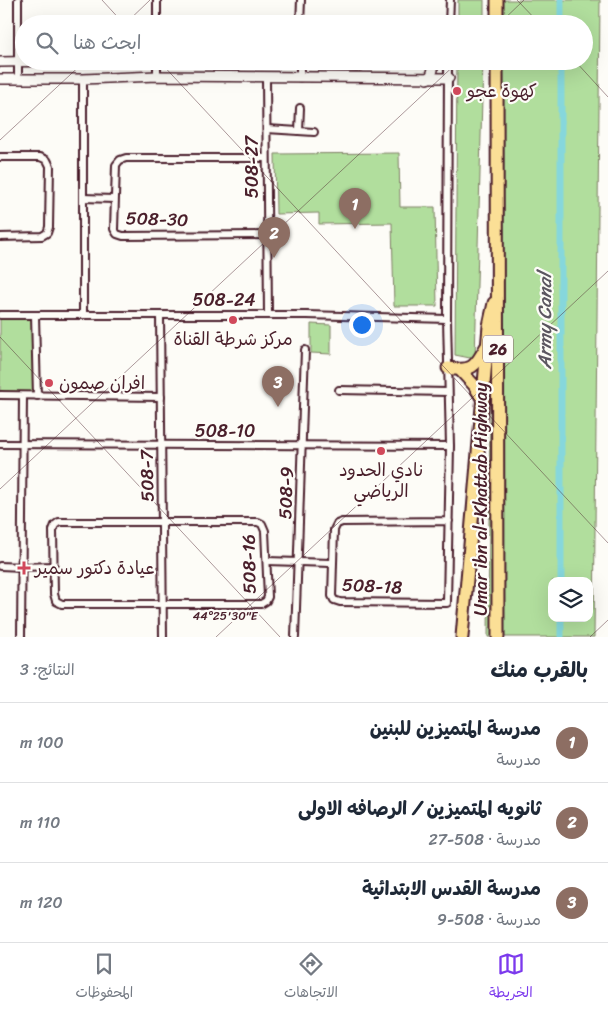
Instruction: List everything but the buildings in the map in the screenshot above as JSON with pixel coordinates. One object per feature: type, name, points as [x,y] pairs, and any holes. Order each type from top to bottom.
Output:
[{"type":"highway","points":[[497,0],[497,15]]},
{"type":"highway","name":"Umar ibn al-Khattab Highway","points":[[497,70],[498,637]]},
{"type":"highway","points":[[461,633],[490,323],[498,279]]},
{"type":"highway","points":[[448,368],[460,370],[474,365],[488,343]]},
{"type":"highway","points":[[460,370],[474,385],[483,400]]},
{"type":"street","points":[[18,0],[18,15]]},
{"type":"street","points":[[157,0],[157,15]]},
{"type":"street","points":[[300,0],[300,15]]},
{"type":"street","points":[[449,15],[450,0]]},
{"type":"street","points":[[0,62],[15,62]]},
{"type":"street","points":[[18,70],[18,79]]},
{"type":"street","points":[[157,70],[157,76]]},
{"type":"street","points":[[300,70],[300,78]]},
{"type":"street","points":[[427,79],[433,70]]},
{"type":"street","points":[[449,70],[447,319],[450,520]]},
{"type":"street","points":[[0,79],[83,79],[157,76],[449,78]]},
{"type":"street","name":"508-27","points":[[266,78],[268,316]]},
{"type":"street","points":[[83,79],[83,315]]},
{"type":"street","points":[[299,131],[300,108]]},
{"type":"street","points":[[266,129],[314,132]]},
{"type":"street","points":[[0,157],[40,157],[47,160],[50,166],[50,227],[48,233],[42,236],[0,237]]},
{"type":"street","name":"508-30","points":[[266,158],[126,158],[120,160],[116,165],[114,229],[117,234],[122,236],[267,235]]},
{"type":"street","points":[[83,198],[114,199]]},
{"type":"street","name":"508-24","points":[[0,315],[447,319]]},
{"type":"street","points":[[35,315],[37,396]]},
{"type":"street","name":"508-7","points":[[160,315],[163,637]]},
{"type":"street","name":"508-9","points":[[296,637],[305,350]]},
{"type":"street","points":[[339,390],[448,392]]},
{"type":"street","points":[[0,395],[161,397]]},
{"type":"street","points":[[21,637],[23,396]]},
{"type":"street","name":"508-10","points":[[0,444],[450,446]]},
{"type":"street","name":"508-18","points":[[450,520],[448,603],[340,602],[334,600],[332,596],[332,563],[334,530],[337,524],[342,522],[450,520]]},
{"type":"street","points":[[0,566],[53,566],[53,530],[59,522],[162,522]]},
{"type":"street","name":"508-16","points":[[53,566],[54,594],[56,601],[62,604],[261,604],[266,601],[268,597],[267,561],[265,531],[262,524],[258,522],[162,522]]},
{"type":"street","points":[[267,561],[332,563]]},
{"type":"green space","points":[[458,0],[484,0],[484,15],[458,15]]},
{"type":"green space","points":[[494,0],[600,0],[594,637],[488,637],[493,70],[593,70],[593,15],[494,15]]},
{"type":"green space","points":[[457,70],[483,70],[475,359],[455,355]]},
{"type":"green space","points":[[399,153],[400,207],[435,207],[437,306],[394,306],[392,223],[319,224],[319,213],[276,214],[275,154]]},
{"type":"green space","points":[[35,315],[37,396],[0,395],[0,316]]},
{"type":"green space","points":[[311,324],[331,325],[331,354],[311,353]]},
{"type":"waterway","name":"Army Canal","points":[[561,0],[561,15]]},
{"type":"waterway","name":"Army Canal","points":[[561,70],[561,577]]},
{"type":"waterway","name":"Army Canal","points":[[561,622],[561,637]]},
{"type":"place","name":"كهوة عجو","points":[[457,91]]},
{"type":"place","name":"مدرسة المتميزين للبنين","points":[[355,229]]},
{"type":"place","name":"ثانويه المتميزين / الرصافه الاولى","points":[[274,258]]},
{"type":"place","name":"مركز شرطة القناة","points":[[233,320]]},
{"type":"place","name":"افران صمون","points":[[49,383]]},
{"type":"place","name":"مدرسة القدس الابتدائية","points":[[278,407]]},
{"type":"place","name":"نادي الحدود الرياضي","points":[[381,451]]},
{"type":"place","name":"عيادة دكتور سمير","points":[[24,568]]}]
